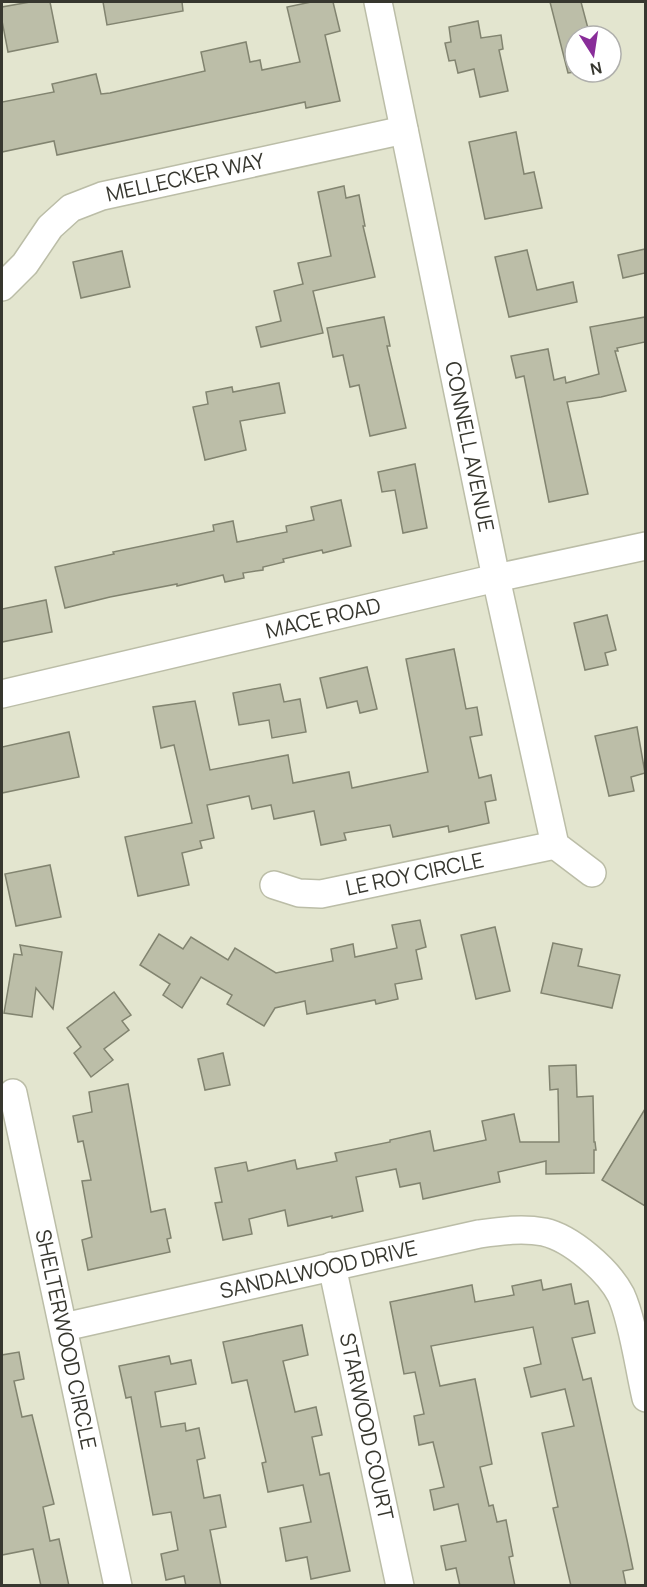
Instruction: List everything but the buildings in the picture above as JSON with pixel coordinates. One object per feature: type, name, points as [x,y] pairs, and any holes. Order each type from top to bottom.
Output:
[{"type":"street","name":"CONNELL AVENUE","points":[[378,2],[496,578],[555,845]]},
{"type":"street","name":"MELLECKER WAY","points":[[2,287],[25,264],[50,227],[71,208],[102,196],[404,130]]},
{"type":"street","name":"MACE ROAD","points":[[2,694],[496,578],[645,546]]},
{"type":"street","points":[[555,845],[592,873]]},
{"type":"street","name":"LE ROY CIRCLE","points":[[274,885],[299,893],[321,894],[555,845]]},
{"type":"street","name":"SHELTERWOOD CIRCLE","points":[[13,1093],[118,1586]]},
{"type":"street","name":"SANDALWOOD DRIVE","points":[[64,1328],[480,1234],[512,1230],[544,1232],[574,1246],[603,1271],[621,1295],[645,1398]]},
{"type":"street","name":"STARWOOD COURT","points":[[332,1266],[400,1586]]}]
